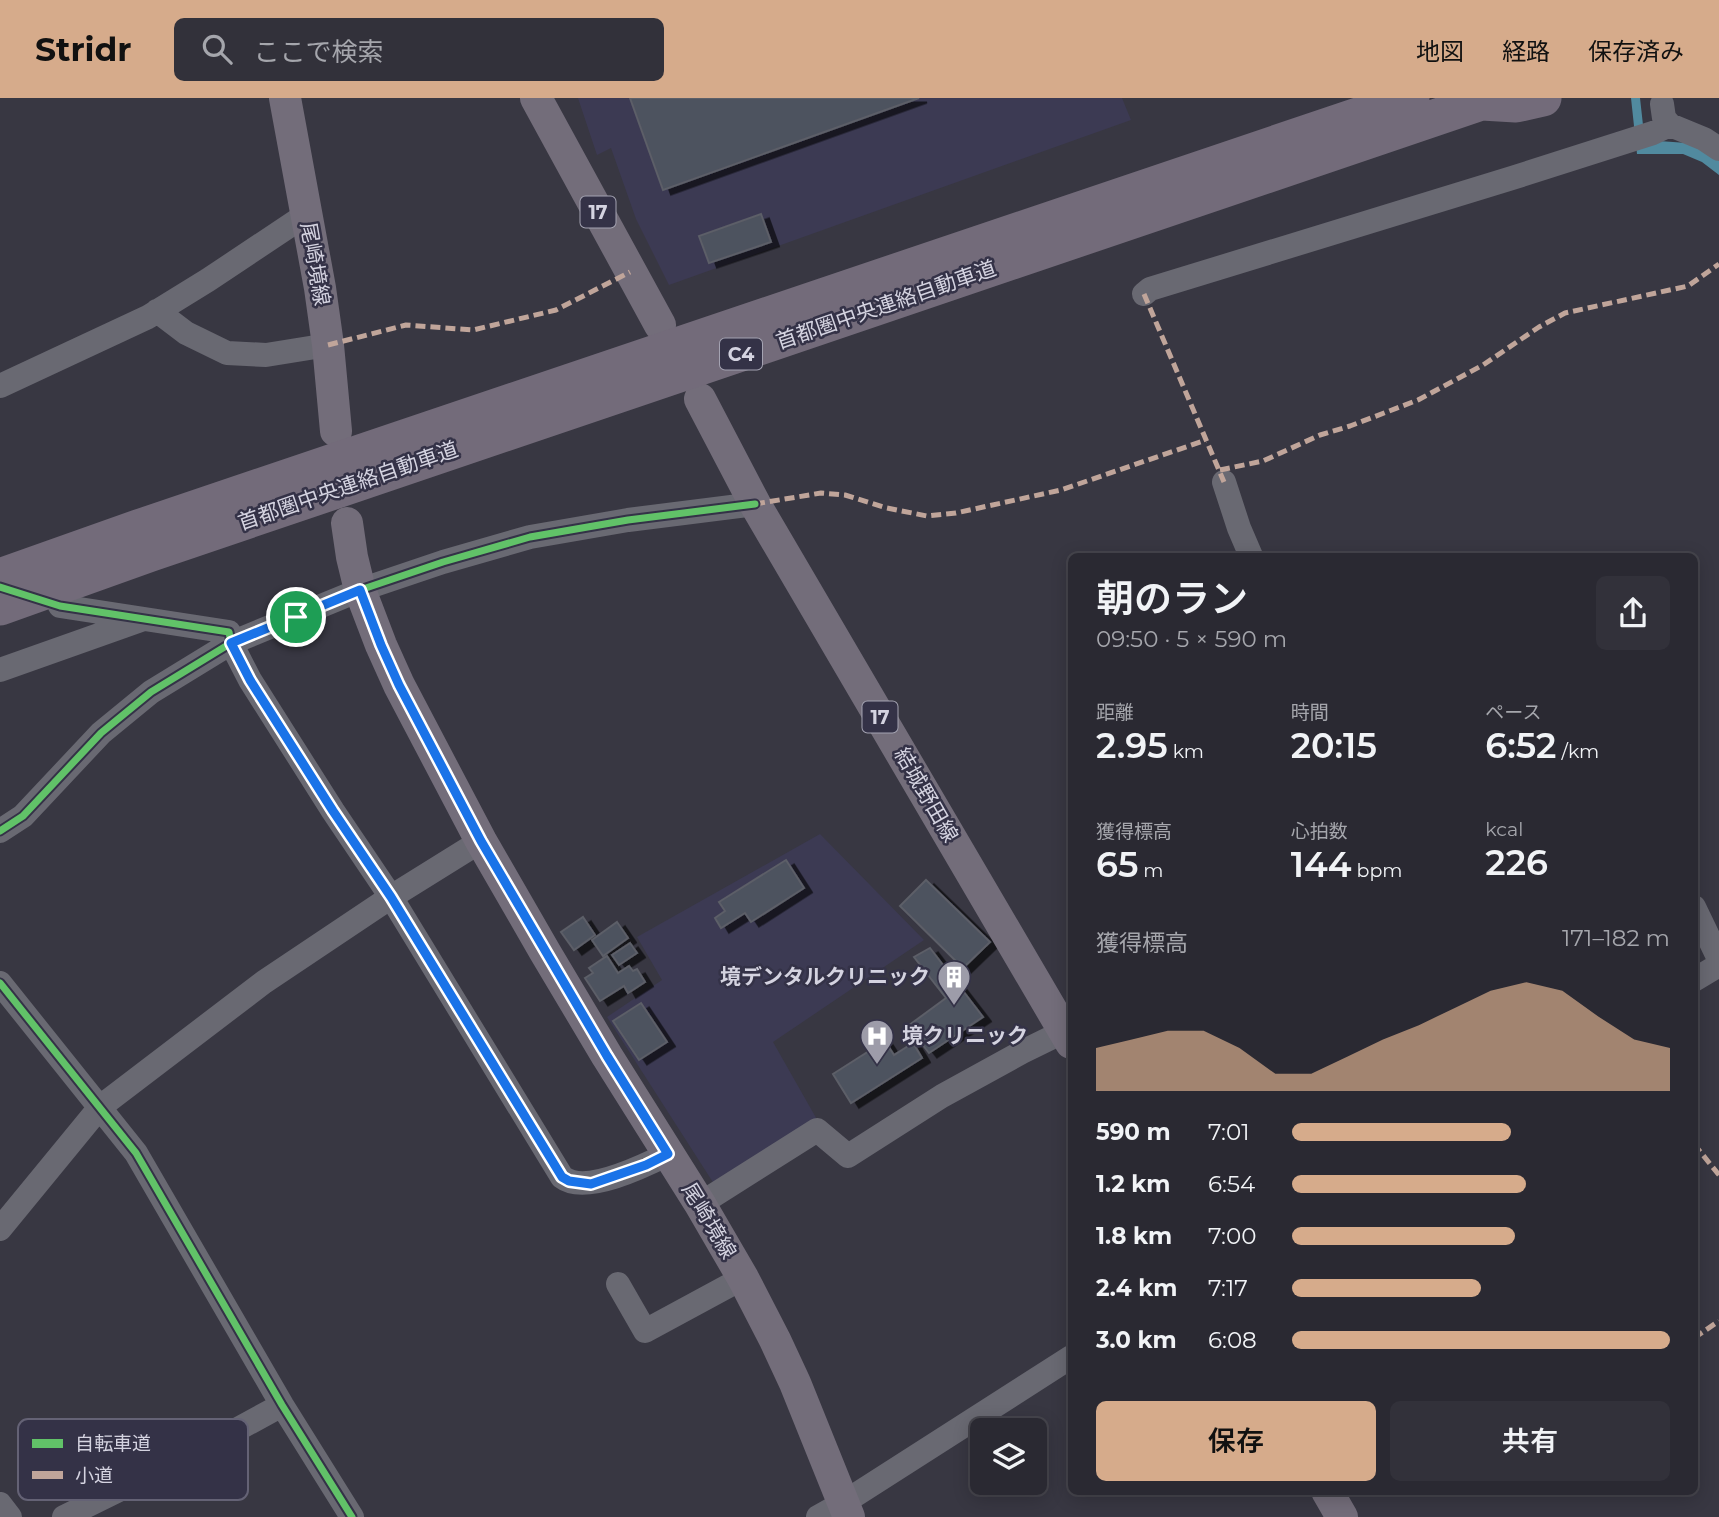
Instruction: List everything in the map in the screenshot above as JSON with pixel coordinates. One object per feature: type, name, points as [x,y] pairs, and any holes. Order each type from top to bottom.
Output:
[{"type":"highway","points":[[1282,141],[1385,98]]},
{"type":"highway","name":"首都圏中央連絡自動車道","points":[[0,577],[1411,98]]},
{"type":"highway","points":[[1488,100],[1516,104],[1543,98]]},
{"type":"highway","name":"首都圏中央連絡自動車道","points":[[0,607],[1488,100]]},
{"type":"main road","name":"尾崎境線","points":[[285,98],[328,345],[336,431]]},
{"type":"main road","name":"17","points":[[536,98],[660,325]]},
{"type":"main road","name":"結城野田線","points":[[700,399],[755,504],[1068,1032]]},
{"type":"main road","name":"尾崎境線","points":[[347,523],[360,590],[399,685],[481,841],[600,1045],[700,1204],[761,1312],[790,1372],[837,1513]]},
{"type":"main road","points":[[1329,1495],[1342,1517]]},
{"type":"street","points":[[1144,294],[1150,289],[1653,133],[1666,115],[1719,149]]},
{"type":"street","points":[[0,386],[157,312],[307,214]]},
{"type":"street","points":[[157,312],[187,333],[227,353],[266,355],[328,345]]},
{"type":"street","points":[[1224,482],[1250,553]]},
{"type":"street","points":[[0,831],[23,816],[102,733],[151,692],[231,643],[360,590],[530,537],[628,520],[755,504]]},
{"type":"street","points":[[60,606],[229,632],[231,643],[250,680],[391,897],[562,1177],[569,1181],[591,1184],[646,1165],[668,1154]]},
{"type":"street","points":[[0,670],[145,619]]},
{"type":"street","points":[[0,1229],[100,1107],[264,982],[481,841]]},
{"type":"street","points":[[1698,915],[1719,959]]},
{"type":"street","points":[[1698,977],[1719,965]]},
{"type":"street","points":[[0,983],[136,1153],[282,1405],[352,1517]]},
{"type":"street","points":[[700,1204],[817,1130],[848,1156],[942,1096],[1022,1052],[1068,1034]]},
{"type":"street","points":[[618,1284],[645,1331],[743,1278]]},
{"type":"street","points":[[837,1513],[1068,1359]]},
{"type":"street","points":[[248,1424],[282,1405]]},
{"type":"street","points":[[64,1517],[99,1500]]},
{"type":"street","points":[[0,1504],[10,1517]]},
{"type":"shaded area","points":[[578,98],[1122,98],[1131,120],[669,285],[636,219],[611,148],[597,155]]},
{"type":"shaded area","points":[[820,834],[924,940],[773,1042],[819,1123],[716,1187],[607,1017],[662,980],[637,937]]},
{"type":"water","points":[[1631,98],[1640,98],[1645,143],[1687,143],[1719,159],[1719,175],[1702,162],[1683,154],[1637,154]]},
{"type":"building","points":[[630,98],[919,98],[663,190]]},
{"type":"building","points":[[761,214],[771,242],[709,263],[699,236]]},
{"type":"building","points":[[786,860],[804,888],[751,922],[745,913],[721,928],[715,918],[725,911],[719,902]]},
{"type":"building","points":[[926,880],[990,942],[963,968],[900,906]]},
{"type":"building","points":[[583,917],[595,935],[574,950],[561,932]]},
{"type":"building","points":[[617,922],[628,938],[603,956],[592,940]]},
{"type":"building","points":[[630,943],[637,953],[619,965],[612,955]]},
{"type":"building","name":"境デンタルクリニック","points":[[930,948],[983,1017],[929,1053],[908,1026],[946,998],[914,957]]},
{"type":"building","points":[[607,956],[618,973],[629,966],[633,971],[637,969],[645,982],[628,993],[624,986],[600,1001],[585,978],[593,973],[589,968]]},
{"type":"building","points":[[641,1003],[667,1042],[639,1060],[613,1021]]},
{"type":"building","name":"境クリニック","points":[[885,1041],[894,1055],[913,1043],[922,1058],[851,1103],[833,1074]]},
{"type":"marked path","points":[[1220,470],[1263,461],[1320,435],[1418,400],[1483,365],[1539,327],[1565,313],[1688,286],[1719,264]]},
{"type":"marked path","points":[[328,345],[406,325],[473,330],[556,310],[630,272]]},
{"type":"marked path","points":[[1144,294],[1224,482]]},
{"type":"marked path","points":[[755,504],[821,493],[845,495],[887,508],[927,516],[956,513],[1061,490],[1206,440]]},
{"type":"marked path","points":[[1698,1149],[1719,1175]]},
{"type":"marked path","points":[[1698,1335],[1719,1321]]},
{"type":"cycle path","points":[[0,831],[23,816],[101,733],[151,692],[231,643],[360,590],[530,537],[628,520],[755,504]]},
{"type":"cycle path","points":[[0,587],[60,606],[229,632],[231,643],[250,680],[391,897],[562,1177],[572,1182],[599,1181],[615,1177],[668,1154]]},
{"type":"cycle path","points":[[0,983],[136,1153],[282,1405],[352,1517]]},
{"type":"place","name":"境デンタルクリニック","points":[[954,1007]]},
{"type":"place","name":"境クリニック","points":[[877,1066]]},
{"type":"route","points":[[360,590],[399,685],[481,841],[607,1056],[668,1154],[646,1165],[591,1184],[569,1181],[562,1177],[391,897],[250,680],[231,643],[296,617],[360,590]]}]
